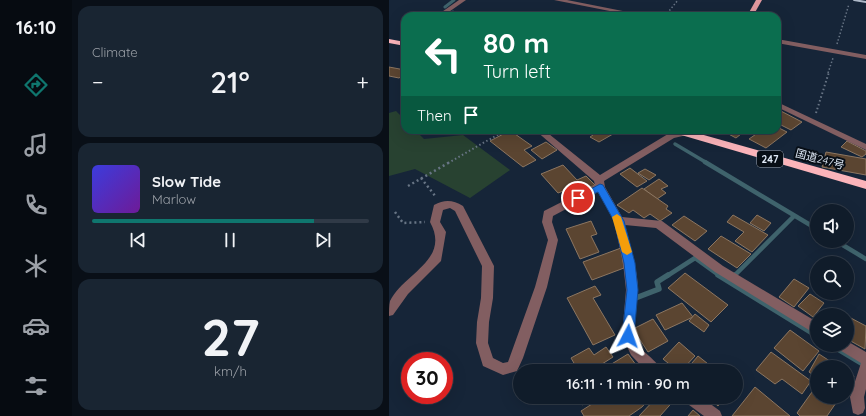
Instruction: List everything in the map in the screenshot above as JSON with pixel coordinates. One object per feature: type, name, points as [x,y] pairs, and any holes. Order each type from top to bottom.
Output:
[{"type":"highway","points":[[389,41],[401,43]]},
{"type":"highway","name":"国道247号","points":[[690,134],[764,158],[866,185]]},
{"type":"main road","points":[[752,12],[759,0]]},
{"type":"street","points":[[445,12],[463,0]]},
{"type":"street","points":[[557,0],[623,12]]},
{"type":"street","points":[[781,42],[866,58]]},
{"type":"street","points":[[781,106],[866,147]]},
{"type":"street","points":[[544,134],[600,184],[619,221],[629,263],[633,290],[628,336],[636,352],[648,364]]},
{"type":"street","points":[[389,311],[404,292],[437,258],[441,232],[435,222],[438,208],[443,205],[452,204],[459,209],[488,266],[487,298],[481,343],[488,362],[503,369],[513,366],[541,287],[553,240],[547,222],[548,214],[600,184],[675,134]]},
{"type":"street","points":[[619,221],[658,224],[719,269],[810,325]]},
{"type":"street","points":[[853,352],[866,361],[857,397],[856,412]]},
{"type":"street","points":[[856,412],[866,392]]},
{"type":"street","points":[[699,404],[715,416]]},
{"type":"path","points":[[668,12],[678,0]]},
{"type":"path","points":[[813,121],[849,4]]},
{"type":"path","points":[[408,186],[500,134]]},
{"type":"path","points":[[421,178],[443,205]]},
{"type":"path","points":[[395,212],[403,223],[435,222]]},
{"type":"green space","points":[[396,111],[401,116],[401,134],[419,134],[424,139],[463,135],[510,170],[470,198],[415,169],[389,176],[389,113]]},
{"type":"building","points":[[389,67],[401,69],[401,77],[399,78],[389,76]]},
{"type":"building","points":[[781,111],[802,122],[791,130],[781,125]]},
{"type":"building","points":[[781,129],[787,132],[766,148],[749,139],[756,134],[781,134]]},
{"type":"building","points":[[503,134],[515,134],[532,146],[524,150],[536,160],[523,167],[490,141]]},
{"type":"building","points":[[591,134],[613,134],[599,142],[590,137],[593,135]]},
{"type":"building","points":[[728,134],[741,134],[736,138]]},
{"type":"building","points":[[847,141],[866,151],[866,154],[862,157],[841,147]]},
{"type":"building","points":[[546,142],[557,150],[542,159],[531,150]]},
{"type":"building","points":[[826,152],[866,159],[866,175],[822,167]]},
{"type":"building","points":[[563,165],[577,180],[586,176],[595,185],[571,196],[566,190],[558,193],[541,174]]},
{"type":"building","points":[[630,168],[647,181],[637,187],[620,174]]},
{"type":"building","points":[[645,169],[656,175],[649,180],[638,173]]},
{"type":"building","points":[[659,179],[668,186],[661,189],[666,193],[657,199],[644,189]]},
{"type":"building","points":[[642,188],[668,206],[666,209],[672,213],[660,221],[650,214],[644,218],[633,210],[629,213],[617,205]]},
{"type":"building","points":[[733,215],[768,235],[752,252],[735,241],[744,232],[727,222]]},
{"type":"building","points":[[757,215],[771,223],[764,231],[750,223]]},
{"type":"building","points":[[684,216],[707,231],[695,241],[672,225]]},
{"type":"building","points":[[591,221],[597,234],[591,236],[599,252],[580,259],[566,229]]},
{"type":"building","points":[[721,236],[751,254],[737,268],[708,249]]},
{"type":"building","points":[[621,248],[624,268],[592,280],[583,262]]},
{"type":"building","points":[[685,273],[728,305],[711,322],[668,288]]},
{"type":"building","points":[[794,279],[809,288],[794,307],[779,297]]},
{"type":"building","points":[[595,286],[601,295],[593,298],[615,335],[593,345],[567,298]]},
{"type":"building","points":[[810,294],[810,300],[819,300],[824,303],[820,308],[810,308],[810,315],[798,306]]},
{"type":"building","points":[[682,303],[693,317],[665,330],[656,315]]},
{"type":"building","points":[[695,314],[709,325],[704,332],[689,321]]},
{"type":"building","points":[[653,319],[668,341],[648,352],[633,329]]},
{"type":"building","points":[[854,320],[866,326],[865,349],[854,343]]},
{"type":"building","points":[[790,330],[810,344],[810,352],[818,352],[812,360],[810,360],[810,362],[803,371],[774,348]]},
{"type":"building","points":[[679,342],[695,356],[688,364],[669,364],[663,359]]},
{"type":"building","points":[[606,347],[613,357],[602,364],[574,364],[571,358],[589,348],[594,355]]},
{"type":"building","points":[[771,352],[810,380],[810,382],[802,394],[782,379],[775,384],[756,370]]},
{"type":"building","points":[[628,354],[635,364],[612,364]]},
{"type":"building","points":[[819,354],[828,360],[816,360]]},
{"type":"building","points":[[698,356],[708,364],[691,364]]},
{"type":"building","points":[[755,387],[790,416],[732,416]]},
{"type":"building","points":[[810,395],[810,404],[835,404],[827,416],[800,416],[797,413]]},
{"type":"building","points":[[592,404],[645,404],[629,416],[584,416],[581,411]]},
{"type":"building","points":[[650,404],[671,404],[660,416],[639,416]]},
{"type":"building","points":[[693,410],[700,416],[688,416]]},
{"type":"waterway","points":[[445,7],[454,0]]},
{"type":"waterway","points":[[675,144],[707,163]]},
{"type":"waterway","points":[[705,162],[810,225]]},
{"type":"waterway","points":[[732,278],[794,216]]},
{"type":"waterway","points":[[848,248],[866,259]]},
{"type":"waterway","points":[[667,276],[695,258],[720,276]]},
{"type":"waterway","points":[[633,299],[659,289],[657,282],[668,275]]},
{"type":"waterway","points":[[718,275],[810,332]]},
{"type":"waterway","points":[[843,352],[861,363]]},
{"type":"railway","points":[[854,0],[866,2]]},
{"type":"slow traffic","points":[[617,217],[627,252]]},
{"type":"route","points":[[578,198],[600,187],[619,221],[629,263],[633,290],[628,336]]}]
